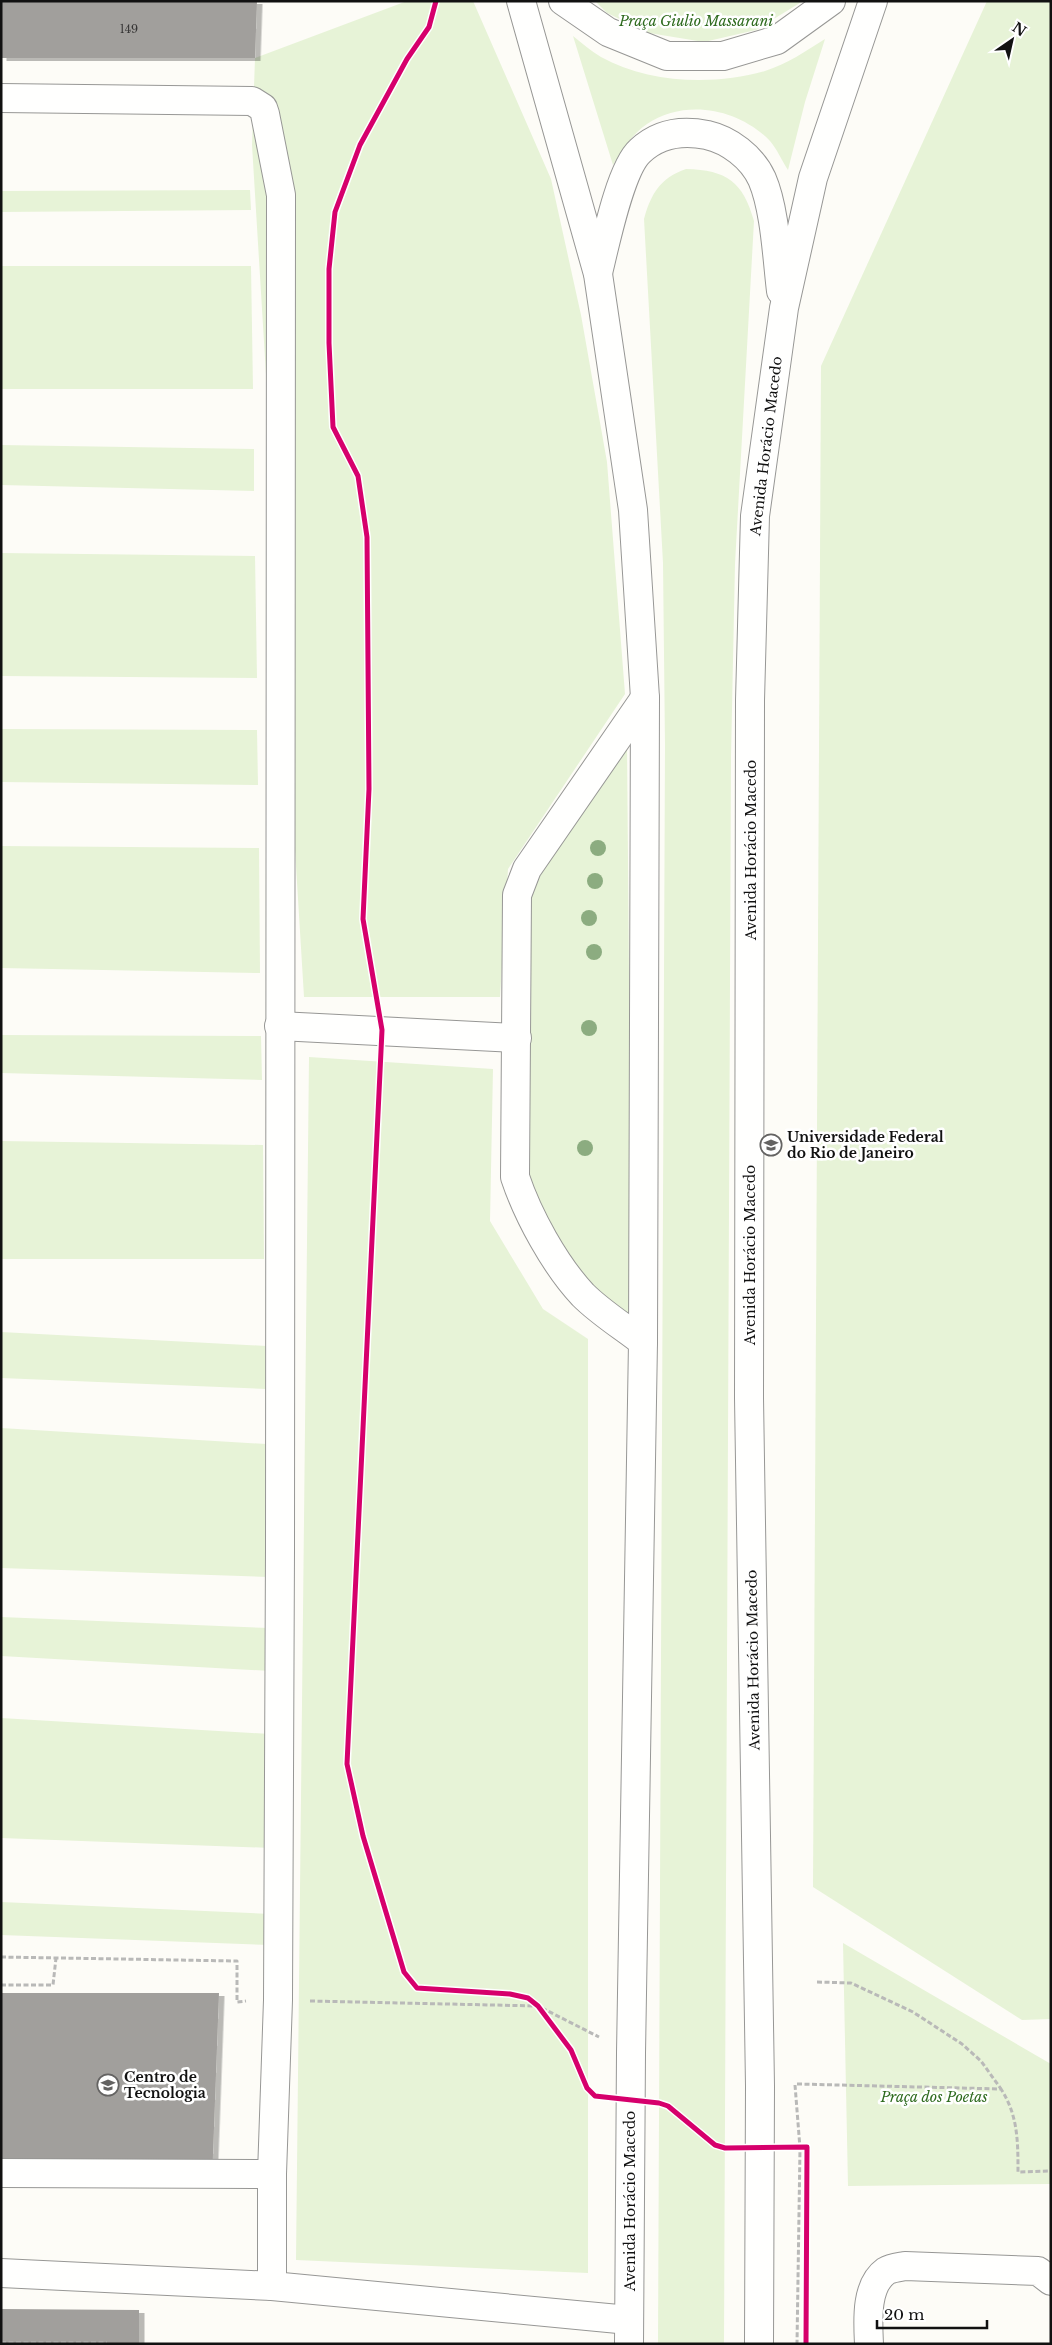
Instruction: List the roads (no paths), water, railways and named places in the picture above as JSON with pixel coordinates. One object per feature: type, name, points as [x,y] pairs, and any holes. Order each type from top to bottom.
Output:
[{"type":"street","name":"Avenida Horácio Macedo","points":[[521,1],[598,274],[633,510],[645,698],[643,1342],[631,2053],[629,2332]]},
{"type":"street","points":[[563,1],[608,32],[667,56],[722,56],[777,40],[831,1]]},
{"type":"street","name":"Avenida Horácio Macedo","points":[[759,2344],[758,2147],[760,2086],[749,1398],[750,700],[755,516],[784,308],[813,178],[873,1]]},
{"type":"street","points":[[1,98],[244,100],[259,105],[265,114],[281,195],[280,1560],[278,2000],[272,2174],[272,2286]]},
{"type":"street","points":[[598,274],[613,209],[623,182],[638,152],[660,136],[689,132],[720,138],[744,155],[762,178],[772,219],[784,308]]},
{"type":"street","points":[[643,1342],[583,1295],[552,1253],[524,1206],[515,1177],[517,895],[527,869],[645,698]]},
{"type":"street","points":[[280,1026],[517,1038]]},
{"type":"street","points":[[1,2173],[272,2174]]},
{"type":"street","points":[[869,2344],[868,2308],[876,2286],[886,2272],[905,2266],[1038,2271],[1051,2281]]},
{"type":"street","points":[[1,2273],[272,2286],[629,2332]]},
{"type":"place","name":"Universidade Federal do Rio de Janeiro","points":[[771,1145]]},
{"type":"place","name":"Centro de Tecnologia","points":[[108,2085]]},
{"type":"park label","name":"Praça Giulio Massarani","points":[[696,21]]},
{"type":"park label","name":"Praça dos Poetas","points":[[934,2097]]}]
